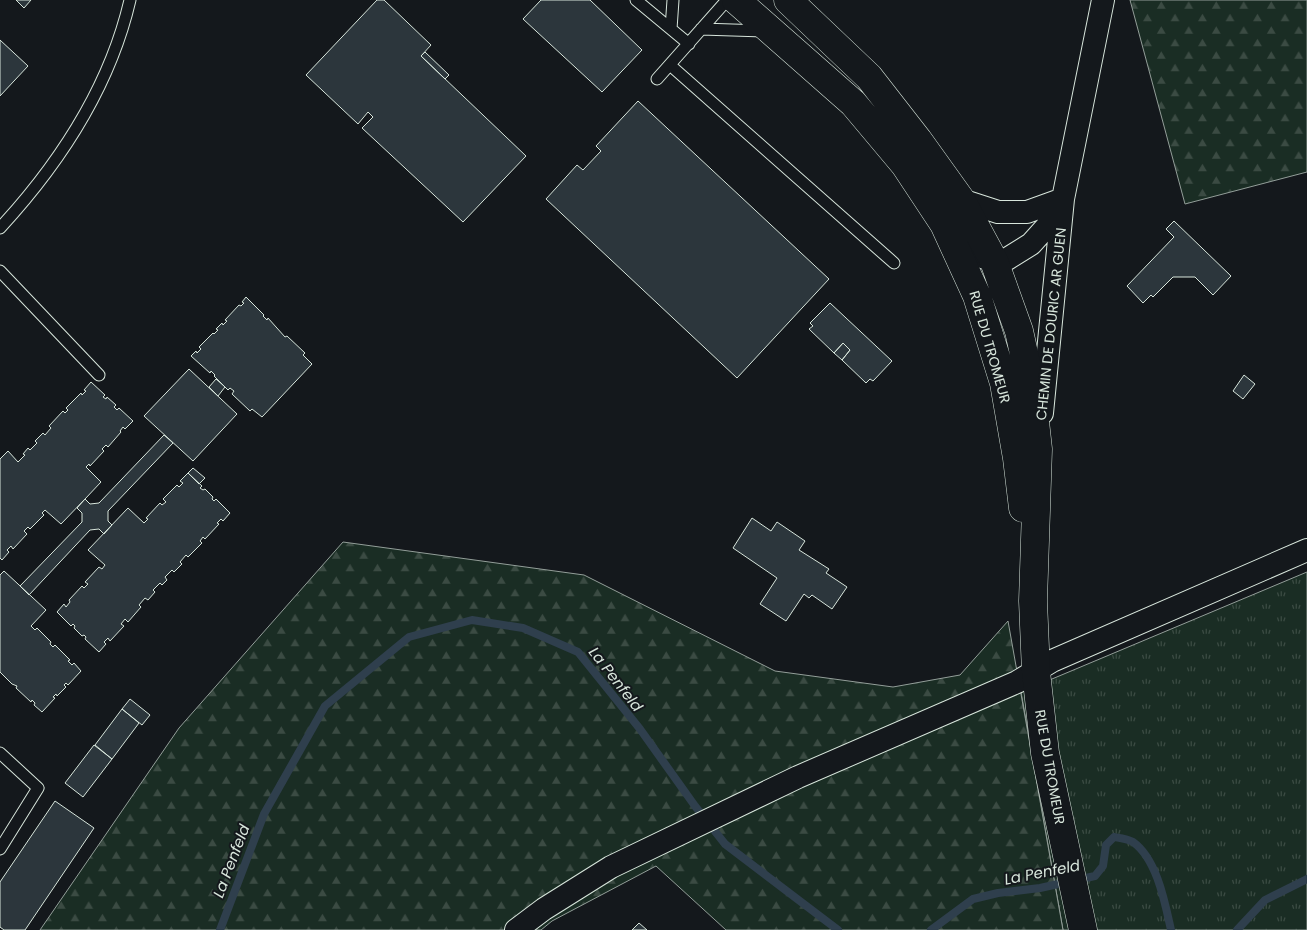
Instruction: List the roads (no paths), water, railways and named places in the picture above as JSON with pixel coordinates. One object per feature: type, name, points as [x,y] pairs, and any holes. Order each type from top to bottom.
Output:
[{"type":"main road","name":"RUE DU TROMEUR","points":[[736,0],[853,104],[905,165],[944,224],[977,296],[1004,383],[1017,458],[1034,601]]},
{"type":"main road","name":"RUE DU TROMEUR","points":[[788,0],[869,77],[918,140],[961,200],[994,261],[1019,331],[1031,385],[1038,449],[1034,601],[1036,672],[1045,753],[1084,930]]},
{"type":"street","name":"CHEMIN DE DOURIC AR GUEN","points":[[1038,449],[1063,200],[1103,0]]},
{"type":"street","points":[[853,104],[885,126],[932,184],[958,229],[968,252],[994,261],[983,275],[977,296]]},
{"type":"street","points":[[961,200],[998,212],[1027,212],[1063,200]]},
{"type":"street","name":"CHEMIN DE DOURIC AR GUEN","points":[[994,261],[1007,258],[1031,244],[1049,224],[1063,200]]},
{"type":"street","points":[[516,930],[544,909],[611,867],[798,776],[1017,682],[1052,661],[1307,550]]},
{"type":"lane","points":[[0,228],[27,199],[88,107],[112,59],[130,0]]},
{"type":"lane","points":[[636,0],[689,44]]},
{"type":"lane","points":[[671,29],[673,0]]},
{"type":"lane","points":[[657,79],[727,0]]},
{"type":"lane","points":[[701,29],[772,31]]},
{"type":"lane","points":[[670,65],[894,263]]},
{"type":"lane","points":[[0,271],[99,375]]},
{"type":"lane","points":[[0,753],[38,788],[0,849]]},
{"type":"waterway","name":"La Penfeld","points":[[220,930],[264,814],[325,706],[409,637],[472,620],[523,628],[578,652],[640,729],[695,806],[725,844],[838,930]]},
{"type":"waterway","name":"La Penfeld","points":[[931,930],[973,899],[998,893],[1040,888],[1095,876],[1103,866],[1106,845],[1114,837],[1133,842],[1148,859],[1159,882],[1171,930]]},
{"type":"waterway","name":"La Penfeld","points":[[1237,930],[1265,900],[1307,879]]}]
